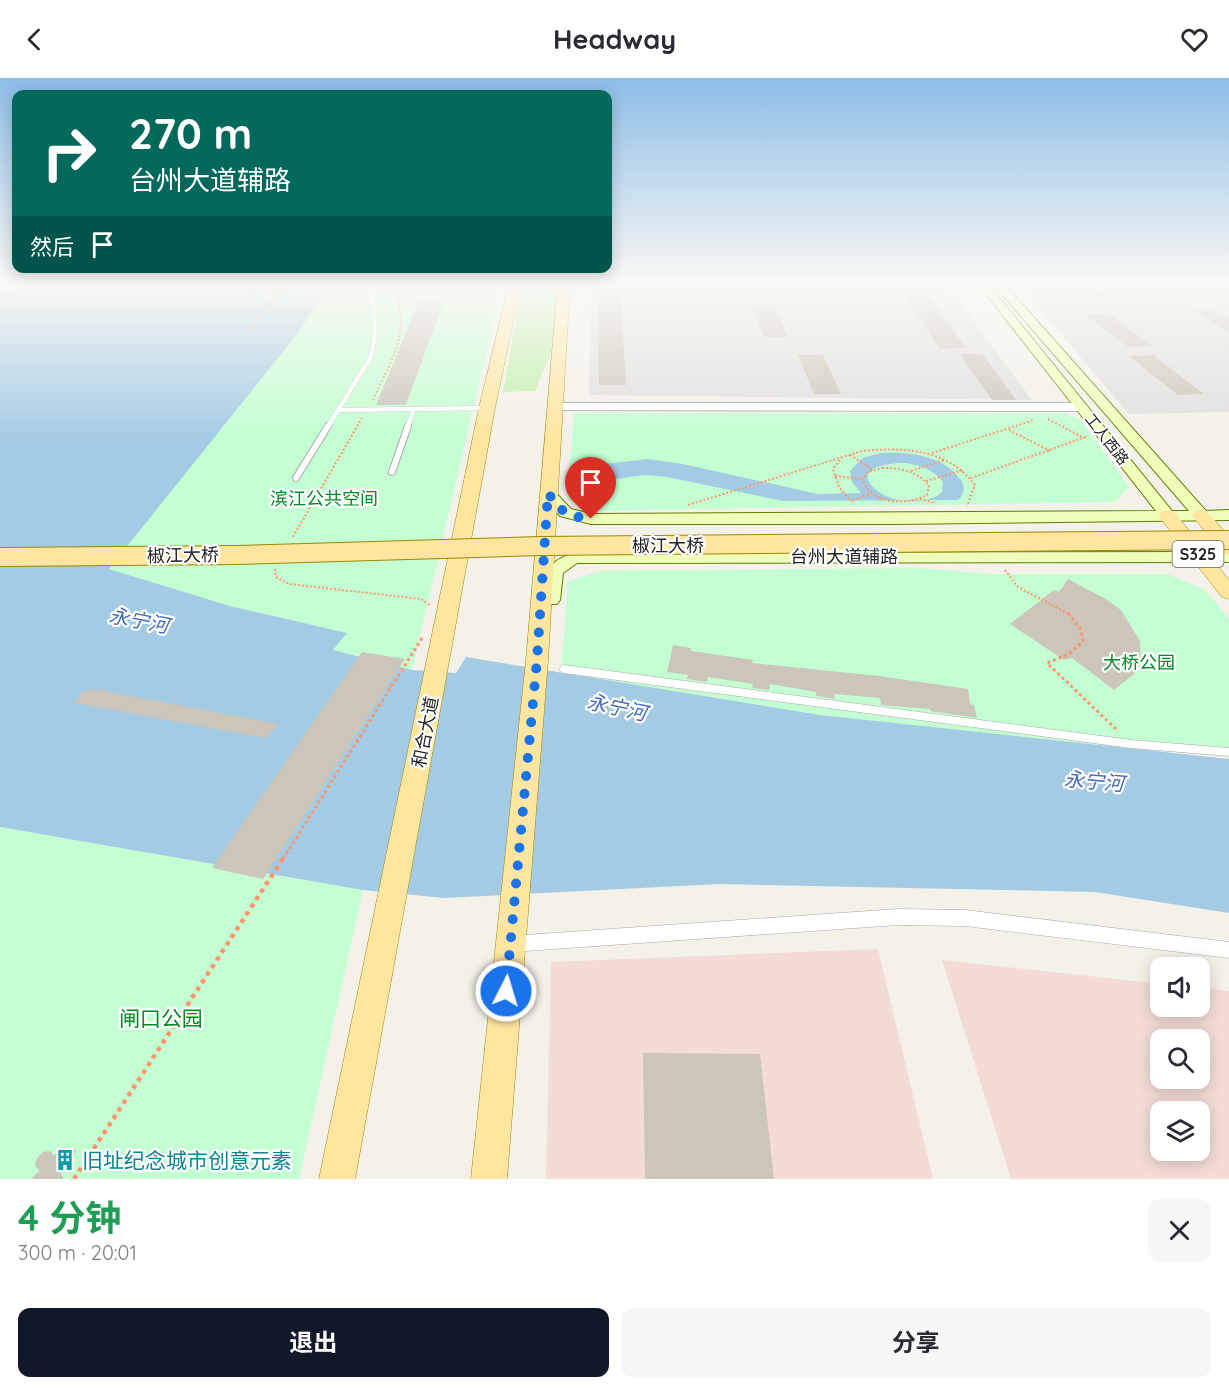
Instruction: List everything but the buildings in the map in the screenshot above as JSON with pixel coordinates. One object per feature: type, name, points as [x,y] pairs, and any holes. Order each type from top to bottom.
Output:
[{"type":"main road","name":"和合大道","points":[[337,1179],[383,950],[434,638],[503,336]]},
{"type":"main road","points":[[489,1179],[537,652],[560,336]]},
{"type":"main road","name":"工人西路","points":[[1023,336],[1076,407],[1101,431],[1229,593]]},
{"type":"main road","name":"工人西路","points":[[1044,336],[1229,549]]},
{"type":"main road","points":[[1127,464],[1149,473],[1156,465]]},
{"type":"main road","name":"台州大道辅路","points":[[548,493],[559,510],[572,517],[941,519],[1229,515]]},
{"type":"main road","points":[[1068,517],[1088,521],[1112,536],[1117,546],[1095,556]]},
{"type":"main road","points":[[684,519],[667,523],[660,528],[655,539],[659,548],[666,553],[685,557]]},
{"type":"main road","name":"椒江大桥","points":[[0,548],[541,537],[1229,532]]},
{"type":"main road","name":"椒江大桥","points":[[0,557],[236,555],[540,546],[1229,540]]},
{"type":"main road","name":"台州大道辅路","points":[[537,652],[550,614],[552,580],[555,570],[561,563],[576,558],[997,555],[1229,557]]},
{"type":"street","points":[[555,407],[1076,407]]},
{"type":"street","points":[[511,944],[898,917],[965,918],[1229,950]]},
{"type":"lane","points":[[296,478],[371,357],[375,336]]},
{"type":"lane","points":[[339,410],[487,408]]},
{"type":"lane","points":[[392,472],[414,410]]},
{"type":"lane","points":[[564,669],[1131,744],[1229,752]]},
{"type":"path","points":[[290,542],[367,410],[399,336]]},
{"type":"path","points":[[1076,407],[1043,417],[1084,438]]},
{"type":"path","points":[[930,454],[1035,420]]},
{"type":"path","points":[[1009,429],[1050,451]]},
{"type":"path","points":[[971,478],[1101,431]]},
{"type":"path","points":[[851,501],[839,487],[833,469],[844,458],[862,451],[891,449],[930,454],[946,459],[964,470],[975,485],[964,509],[941,519]]},
{"type":"path","points":[[850,455],[872,469],[892,468],[912,471],[927,481],[930,490],[921,500],[895,501],[869,494],[861,479]]},
{"type":"path","points":[[725,494],[844,458]]},
{"type":"path","points":[[912,471],[946,459]]},
{"type":"path","points":[[836,476],[861,479],[872,469]]},
{"type":"path","points":[[927,481],[964,470]]},
{"type":"path","points":[[997,555],[1018,589],[1056,605],[1075,620],[1081,631],[1083,642],[1069,654],[1047,663],[1131,744]]},
{"type":"path","points":[[280,560],[274,569],[276,577],[282,582],[421,599],[432,606],[432,611]]},
{"type":"path","points":[[74,1179],[269,881],[409,660],[434,638]]},
{"type":"shaded area","points":[[591,336],[984,336],[1032,400],[589,395]]},
{"type":"shaded area","points":[[1063,336],[1229,336],[1229,412],[1129,414]]},
{"type":"shaded area","points":[[878,949],[933,1179],[546,1179],[551,962]]},
{"type":"shaded area","points":[[942,960],[1150,983],[1150,1017],[1210,1017],[1210,989],[1229,991],[1229,1179],[1011,1179]]},
{"type":"green space","name":"滨江公共空间","points":[[295,336],[490,336],[412,670],[333,650],[346,633],[230,606],[109,569]]},
{"type":"green space","points":[[513,336],[553,336],[552,350],[535,391],[503,392]]},
{"type":"green space","points":[[574,413],[1064,413],[1080,419],[1129,487],[1115,502],[596,511],[567,499]]},
{"type":"green space","name":"大桥公园","points":[[917,568],[992,574],[1168,574],[1205,590],[1229,619],[1229,757],[926,728],[820,715],[561,673],[568,581],[602,571]]},
{"type":"green space","name":"闸口公园","points":[[0,827],[363,890],[299,1179],[0,1179]]},
{"type":"water","name":"永宁河","points":[[0,336],[295,336],[109,569],[230,606],[347,633],[333,650],[412,670],[456,673],[466,657],[820,715],[1229,759],[1229,913],[1095,892],[719,884],[444,898],[363,890],[0,827]]},
{"type":"water","points":[[891,453],[913,454],[935,460],[953,471],[960,479],[964,487],[962,495],[958,500],[924,500],[942,492],[943,482],[926,469],[906,463],[877,467],[868,475],[868,480],[879,492],[887,497],[902,500],[783,501],[667,477],[645,475],[607,480],[596,465],[648,459],[683,464],[818,494],[861,493],[852,482],[850,471],[862,458]]},
{"type":"place","name":"旧址纪念城市创意元素","points":[[65,1160]]},
{"type":"route","points":[[506,991],[537,660],[548,493],[559,510],[572,517],[591,519]]}]
